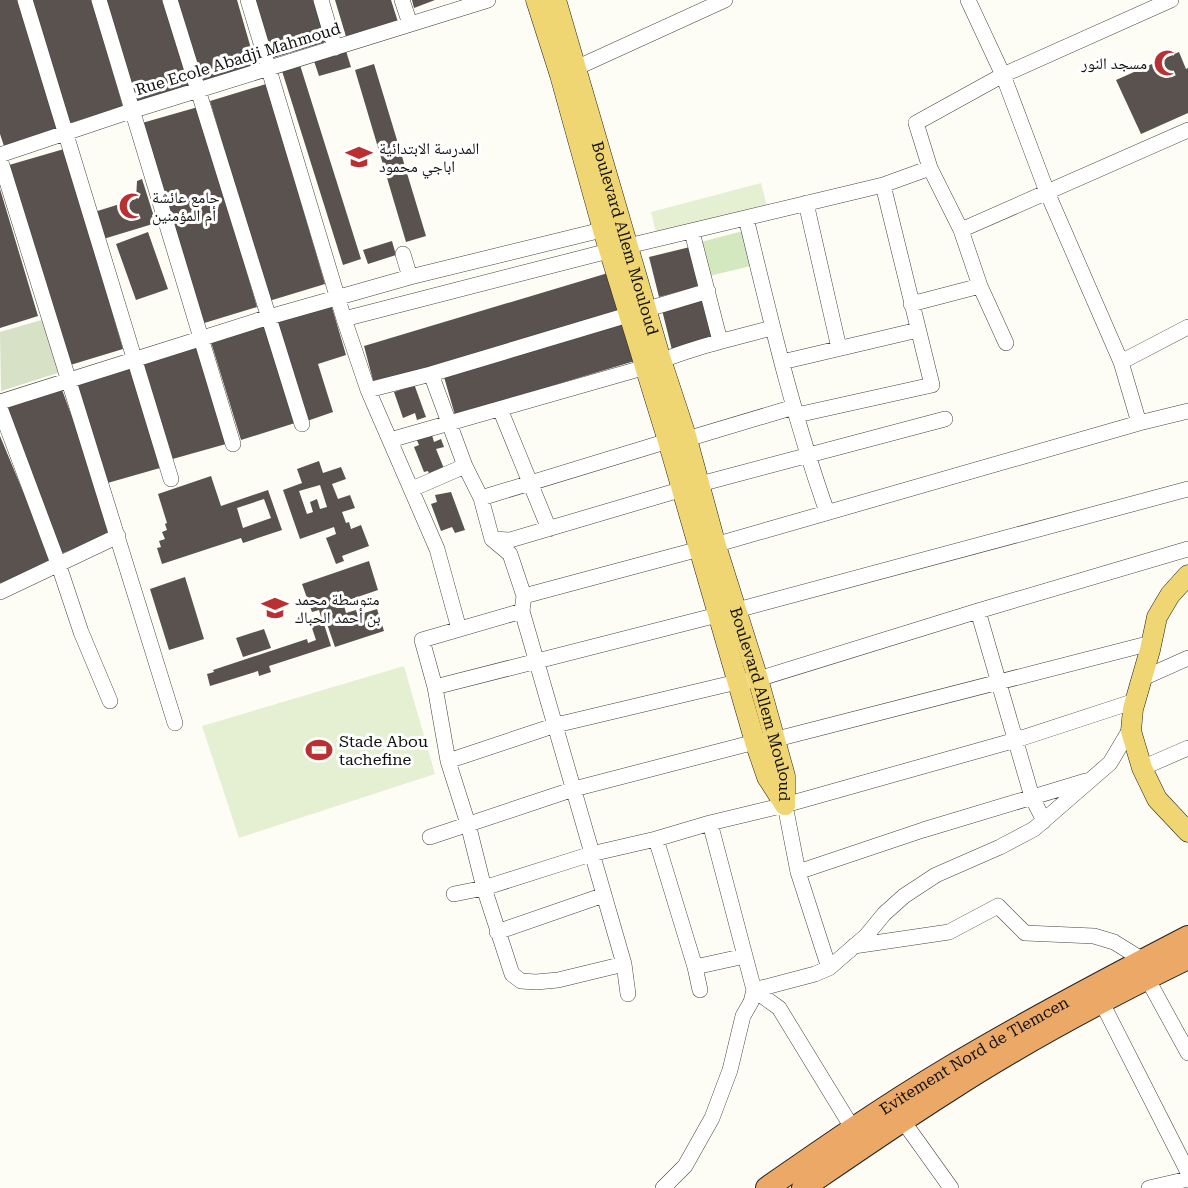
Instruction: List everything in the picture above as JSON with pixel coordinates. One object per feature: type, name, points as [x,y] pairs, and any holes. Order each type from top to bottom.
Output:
[{"type":"highway","name":"Evitement Nord de Tlemcen","points":[[804,1188],[992,1064],[1101,1001],[1188,937]]},
{"type":"highway","name":"Evitement Nord de Tlemcen","points":[[767,1188],[947,1069],[1145,969],[1188,958]]},
{"type":"main road","name":"Boulevard Allem Mouloud","points":[[536,0],[568,71],[622,225],[619,249]]},
{"type":"main road","name":"Boulevard Allem Mouloud","points":[[556,0],[568,71],[603,230],[619,249],[709,547],[716,546],[737,682],[764,741],[785,776],[785,806]]},
{"type":"main road","points":[[1188,575],[1170,595],[1157,617],[1135,701],[1131,730],[1142,768],[1157,799],[1188,832]]},
{"type":"main road","name":"Boulevard Allem Mouloud","points":[[728,612],[758,679],[764,741]]},
{"type":"street","points":[[25,0],[171,479]]},
{"type":"street","points":[[99,0],[233,444]]},
{"type":"street","points":[[170,0],[302,424]]},
{"type":"street","points":[[248,0],[344,319],[368,390],[437,549],[459,629]]},
{"type":"street","points":[[321,0],[335,48]]},
{"type":"street","points":[[402,0],[410,24]]},
{"type":"street","name":"Rue Ecole Abadji Mahmoud","points":[[0,157],[131,111],[488,0]]},
{"type":"street","points":[[568,71],[725,0]]},
{"type":"street","points":[[969,0],[1003,75],[1047,192],[1121,362],[1139,423]]},
{"type":"street","points":[[1006,343],[980,286],[961,230],[930,168],[916,123],[1003,75],[1170,0]]},
{"type":"street","points":[[961,230],[1188,130]]},
{"type":"street","points":[[0,157],[175,723]]},
{"type":"street","points":[[344,319],[883,185],[930,168]]},
{"type":"street","points":[[481,498],[678,440],[795,411],[932,385],[883,185]]},
{"type":"street","points":[[806,204],[839,348]]},
{"type":"street","points":[[746,218],[795,411],[827,512]]},
{"type":"street","points":[[0,402],[268,317],[440,270],[622,225]]},
{"type":"street","points":[[692,232],[720,341]]},
{"type":"street","points":[[403,254],[410,278]]},
{"type":"street","points":[[440,270],[447,294]]},
{"type":"street","points":[[911,304],[980,286]]},
{"type":"street","points":[[368,390],[431,374],[708,291]]},
{"type":"street","points":[[390,440],[772,327]]},
{"type":"street","points":[[1121,362],[1188,327]]},
{"type":"street","points":[[782,362],[918,330]]},
{"type":"street","points":[[431,374],[465,466],[481,498],[492,539],[510,554],[537,661],[624,964],[628,994]]},
{"type":"street","points":[[0,408],[58,563],[81,632],[110,701]]},
{"type":"street","points":[[500,409],[549,529]]},
{"type":"street","points":[[624,964],[558,980],[521,981],[512,974],[497,932],[468,824],[448,761],[435,687],[422,640],[459,629],[523,603],[709,547],[1139,423],[1188,411]]},
{"type":"street","points":[[492,539],[510,540],[691,487],[945,419]]},
{"type":"street","points":[[411,489],[465,466]]},
{"type":"street","points":[[435,687],[728,612],[1188,489]]},
{"type":"street","points":[[0,592],[118,536]]},
{"type":"street","points":[[448,761],[556,725],[758,679],[1188,549]]},
{"type":"street","points":[[978,611],[1032,797],[1044,821]]},
{"type":"street","points":[[430,837],[574,789],[1151,643]]},
{"type":"street","points":[[1141,679],[1188,658]]},
{"type":"street","points":[[454,894],[484,888],[591,854],[785,806],[1016,740],[1135,701]]},
{"type":"street","points":[[754,990],[815,974],[829,968],[866,936],[884,914],[912,891],[936,875],[1000,847],[1044,821],[1110,764],[1132,726]]},
{"type":"street","points":[[1142,768],[1188,748]]},
{"type":"street","points":[[798,872],[923,830],[1092,779]]},
{"type":"street","points":[[785,806],[798,872],[829,968]]},
{"type":"street","points":[[663,1188],[685,1166],[712,1118],[730,1070],[743,1016],[751,1002],[754,990],[710,823]]},
{"type":"street","points":[[656,839],[700,990]]},
{"type":"street","points":[[497,932],[604,896]]},
{"type":"street","points":[[854,946],[949,932],[998,906],[1025,933],[1094,936],[1114,942],[1145,969],[1188,1053]]},
{"type":"street","points":[[695,967],[746,956]]},
{"type":"street","points":[[754,990],[779,1008],[853,1129]]},
{"type":"street","points":[[1101,1001],[1188,1172]]},
{"type":"street","points":[[903,1121],[951,1188]]},
{"type":"street","points":[[1149,1188],[1188,1179]]},
{"type":"green space","points":[[761,183],[767,206],[657,236],[651,212]]},
{"type":"green space","points":[[743,231],[751,266],[709,276],[701,242]]},
{"type":"green space","points":[[45,319],[61,372],[1,391],[0,332]]},
{"type":"green space","name":"Stade Abou tachefine","points":[[404,666],[435,774],[239,838],[202,726]]},
{"type":"building","points":[[0,0],[21,0],[60,129],[4,146],[0,134]]},
{"type":"building","points":[[31,0],[92,0],[123,107],[67,124]]},
{"type":"building","points":[[105,0],[166,0],[191,85],[135,102]]},
{"type":"building","points":[[176,0],[237,0],[256,66],[200,83]]},
{"type":"building","points":[[253,0],[314,0],[326,42],[270,59]]},
{"type":"building","points":[[335,0],[391,0],[398,22],[347,40]]},
{"type":"building","points":[[412,0],[435,0],[414,8]]},
{"type":"building","points":[[346,51],[351,67],[319,76],[314,61]]},
{"type":"building","name":"مسجد النور","points":[[1179,52],[1186,69],[1188,68],[1188,113],[1141,134],[1116,80]]},
{"type":"building","points":[[374,64],[426,236],[406,242],[355,70]]},
{"type":"building","points":[[300,65],[361,259],[343,265],[282,71]]},
{"type":"building","points":[[266,84],[325,284],[269,301],[210,101]]},
{"type":"building","points":[[198,107],[257,307],[201,324],[142,123]]},
{"type":"building","points":[[64,149],[123,349],[67,366],[9,165]]},
{"type":"building","name":"جامع عائشة أم المؤمنين","points":[[142,179],[156,223],[100,240],[91,213],[136,199],[137,181]]},
{"type":"building","points":[[0,189],[38,316],[0,328]]},
{"type":"building","points":[[148,232],[168,289],[136,300],[116,244]]},
{"type":"building","points":[[392,241],[396,255],[368,264],[363,250]]},
{"type":"building","points":[[690,247],[700,286],[659,297],[649,257]]},
{"type":"building","points":[[608,273],[619,310],[374,384],[364,346]]},
{"type":"building","points":[[704,299],[714,339],[672,350],[662,310]]},
{"type":"building","points":[[331,304],[346,355],[318,364],[333,412],[307,421],[275,322]]},
{"type":"building","points":[[265,323],[295,423],[241,440],[210,339]]},
{"type":"building","points":[[627,323],[638,360],[455,415],[444,377]]},
{"type":"building","points":[[196,344],[226,444],[169,460],[140,360]]},
{"type":"building","points":[[131,367],[160,468],[104,484],[75,384]]},
{"type":"building","points":[[413,381],[426,417],[417,420],[415,413],[403,418],[394,392],[406,388],[405,384]]},
{"type":"building","points":[[61,387],[115,534],[60,554],[7,407]]},
{"type":"building","points":[[432,435],[434,442],[441,439],[444,447],[436,449],[445,471],[430,476],[428,471],[424,472],[414,447],[419,445],[416,438]]},
{"type":"building","points":[[0,436],[53,564],[1,585],[0,582]]},
{"type":"building","points":[[319,461],[323,473],[341,467],[346,479],[332,484],[338,499],[350,495],[355,508],[342,512],[346,523],[349,522],[351,529],[361,525],[369,546],[342,556],[344,561],[336,564],[326,538],[336,534],[334,527],[300,539],[283,490],[302,483],[297,469]],"holes":[[[320,485],[327,507],[320,509],[317,499],[310,502],[313,512],[307,514],[299,491]]]},
{"type":"building","points":[[211,476],[221,506],[268,490],[282,530],[243,543],[241,538],[162,564],[157,548],[161,547],[159,541],[165,539],[162,532],[167,530],[165,524],[167,523],[158,494]],"holes":[[[264,499],[271,518],[243,528],[237,508]]]},
{"type":"building","points":[[451,492],[465,530],[455,533],[452,527],[441,531],[431,504],[437,502],[435,495]]},
{"type":"building","points":[[369,561],[378,590],[343,602],[346,613],[356,610],[358,615],[377,609],[384,631],[335,647],[326,621],[333,619],[331,614],[321,617],[319,610],[312,612],[302,584]]},
{"type":"building","points":[[185,577],[204,639],[169,650],[150,589]]},
{"type":"building","points":[[323,621],[331,646],[269,666],[271,672],[259,676],[258,671],[210,686],[207,674],[214,672],[213,670],[307,639],[308,643],[316,640],[311,625]]},
{"type":"building","points":[[264,629],[271,648],[243,657],[236,638]]},
{"type":"place","name":"مسجد النور","points":[[1167,63]]},
{"type":"place","name":"المدرسة الابتدائية اباجي محمود","points":[[359,157]]},
{"type":"place","name":"جامع عائشة أم المؤمنين","points":[[132,206]]},
{"type":"place","name":"متوسطة محمد بن أحمد الحباك","points":[[275,608]]},
{"type":"place","name":"Stade Abou tachefine","points":[[319,750]]}]
